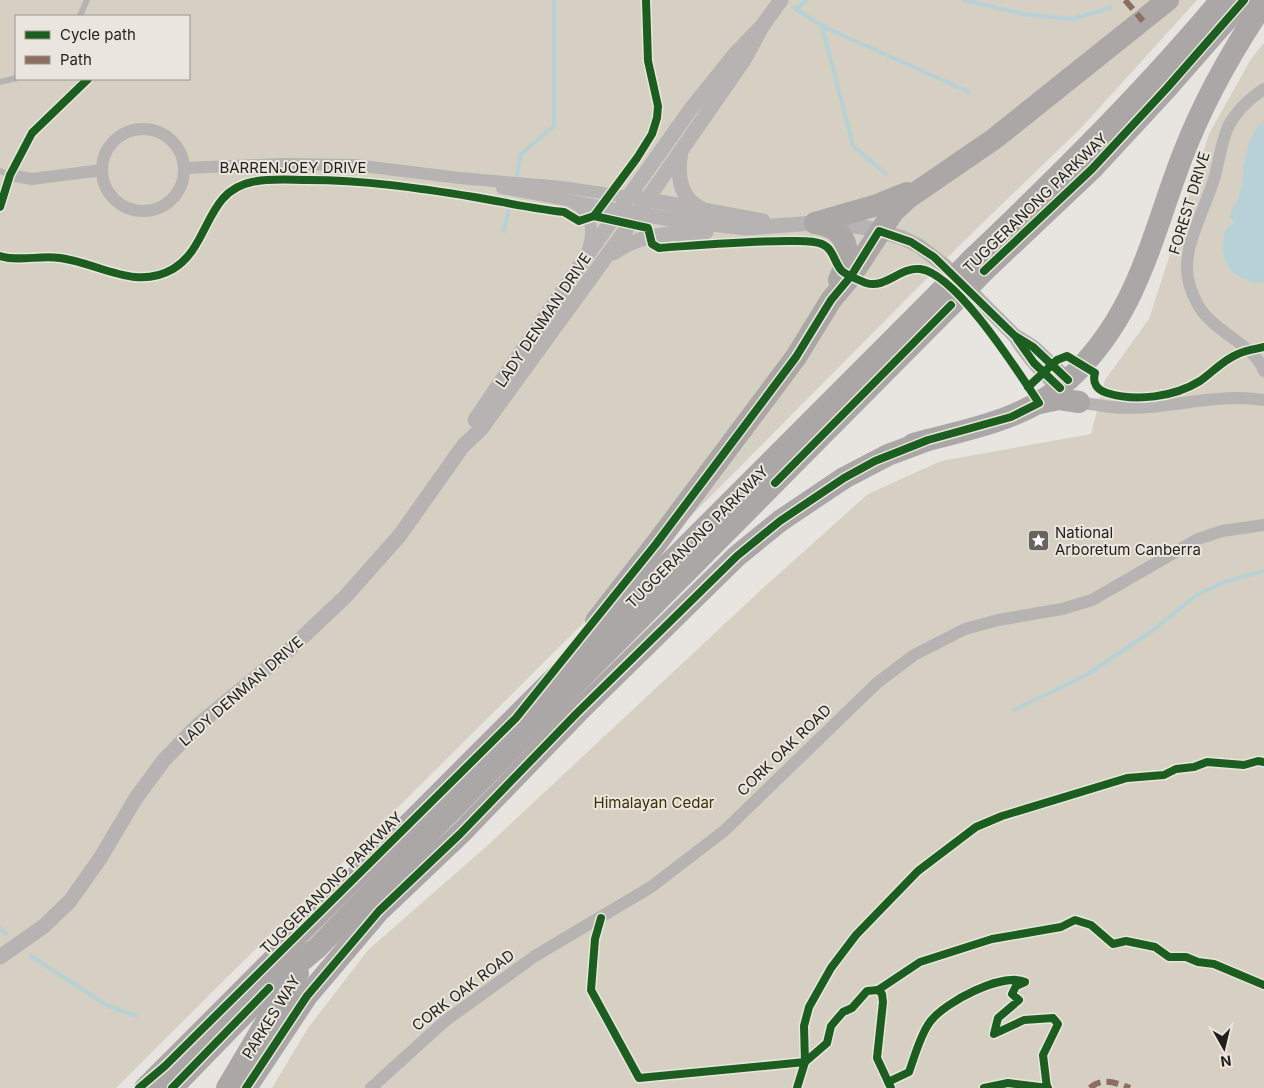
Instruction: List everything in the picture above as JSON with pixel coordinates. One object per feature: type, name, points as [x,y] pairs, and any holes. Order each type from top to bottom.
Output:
[{"type":"highway","points":[[516,718],[662,536],[796,357],[831,300],[851,276],[879,231],[903,201],[994,139],[1168,0]]},
{"type":"highway","name":"TUGGERANONG PARKWAY","points":[[317,948],[978,265],[1110,125],[1222,0]]},
{"type":"highway","name":"TUGGERANONG PARKWAY","points":[[978,265],[1092,169],[1168,88],[1244,0]]},
{"type":"highway","points":[[1039,404],[1064,384],[1099,348],[1123,312],[1140,275],[1182,156],[1202,110],[1230,56],[1264,3]]},
{"type":"highway","points":[[805,223],[892,200],[938,177]]},
{"type":"highway","points":[[805,223],[835,230],[847,249],[846,264],[831,300]]},
{"type":"highway","name":"TUGGERANONG PARKWAY","points":[[165,1066],[516,718],[945,299]]},
{"type":"highway","points":[[580,678],[742,536],[814,484],[859,461],[992,423],[1039,404],[1059,399],[1088,404]]},
{"type":"highway","points":[[246,1088],[307,996],[379,911],[460,834],[577,713],[730,563],[780,521],[838,482],[882,458],[928,440]]},
{"type":"highway","points":[[172,1088],[269,988],[317,948]]},
{"type":"highway","name":"PARKES WAY","points":[[227,1088],[275,1007],[317,948]]},
{"type":"highway","points":[[140,1088],[165,1066]]},
{"type":"highway","points":[[145,1088],[165,1066]]},
{"type":"street","name":"LADY DENMAN DRIVE","points":[[0,956],[44,926],[70,900],[96,864],[136,798],[164,760],[198,725],[289,650],[346,596],[400,535],[463,446],[481,429],[638,213],[744,60],[763,25],[781,0]]},
{"type":"street","name":"LADY DENMAN DRIVE","points":[[463,446],[472,425],[583,261],[621,210],[690,110],[735,54],[763,25]]},
{"type":"street","name":"FOREST DRIVE","points":[[1264,89],[1243,106],[1228,127],[1215,176],[1193,236],[1187,270],[1194,298],[1202,313],[1217,328],[1248,351],[1264,371]]},
{"type":"street","points":[[146,129],[160,132],[172,140],[181,152],[185,168],[181,187],[173,198],[156,209],[142,211],[122,205],[111,196],[104,184],[102,170],[105,156],[118,138],[131,131],[146,129]]},
{"type":"street","points":[[681,150],[679,181],[690,202],[703,209]]},
{"type":"street","name":"BARRENJOEY DRIVE","points":[[185,168],[316,164],[382,168],[460,178],[562,187],[630,197]]},
{"type":"street","points":[[5,173],[32,179],[102,170]]},
{"type":"street","name":"BARRENJOEY DRIVE","points":[[460,178],[568,201],[638,213]]},
{"type":"street","points":[[630,197],[763,221],[856,226],[879,231],[911,242],[934,257],[1015,336],[1033,347],[1064,384],[1088,404],[1123,410],[1228,398],[1264,397]]},
{"type":"street","points":[[568,201],[581,207],[591,226],[591,239],[583,261]]},
{"type":"street","points":[[638,213],[696,223],[762,228]]},
{"type":"street","points":[[605,258],[629,243],[651,235],[762,228],[805,223]]},
{"type":"street","points":[[1064,384],[1088,404]]},
{"type":"street","name":"CORK OAK ROAD","points":[[370,1088],[445,1021],[535,956],[602,918],[651,887],[724,831],[877,684],[914,654],[937,641],[965,629],[998,620],[1062,609],[1092,600],[1198,539],[1222,532],[1264,525]]},
{"type":"lane","points":[[80,15],[87,0]]},
{"type":"lane","points":[[0,82],[15,78]]},
{"type":"path","points":[[984,1088],[1008,1083],[1046,1088]]},
{"type":"green space","points":[[0,0],[1197,0],[1082,127],[964,241],[732,475],[116,1088],[0,1088]]},
{"type":"green space","name":"National Arboretum Canberra","points":[[1264,43],[1264,1088],[272,1088],[308,1028],[368,950],[488,845],[762,589],[868,494],[941,461],[1091,434],[1105,380],[1149,319],[1209,134],[1251,59]]},
{"type":"water","points":[[1264,121],[1264,283],[1252,282],[1234,273],[1224,258],[1223,249],[1227,226],[1230,227],[1234,221],[1229,217],[1240,193],[1246,152],[1252,136]]},
{"type":"waterway","points":[[517,175],[521,154],[554,126],[554,0]]},
{"type":"waterway","points":[[797,9],[806,0]]},
{"type":"waterway","points":[[964,0],[1023,14],[1073,19],[1110,8]]},
{"type":"waterway","points":[[793,7],[822,26],[853,146],[886,174]]},
{"type":"waterway","points":[[822,26],[969,92]]},
{"type":"waterway","points":[[504,231],[509,209]]},
{"type":"waterway","points":[[1014,710],[1088,674],[1152,631],[1198,594],[1224,582],[1264,571]]},
{"type":"waterway","points":[[0,928],[6,934]]},
{"type":"waterway","points":[[31,956],[108,1006],[137,1016]]},
{"type":"marked path","points":[[1125,0],[1143,21]]},
{"type":"marked path","points":[[1090,1088],[1105,1082],[1130,1088]]},
{"type":"cycle path","points":[[0,256],[7,258],[60,258],[131,277],[159,275],[173,269],[185,259],[225,196],[237,187],[266,180],[329,180],[391,185],[564,212],[579,221],[594,216],[637,158],[652,134],[657,118],[658,106],[648,61],[646,0]]},
{"type":"cycle path","points":[[984,271],[1092,169],[1167,88],[1244,0]]},
{"type":"cycle path","points":[[0,207],[10,175],[32,133],[87,80]]},
{"type":"cycle path","points":[[246,1088],[307,996],[379,911],[460,834],[577,713],[737,556],[780,521],[844,478],[875,461],[928,440],[1011,417],[1039,403],[986,326],[951,287],[935,275],[920,269],[913,269],[887,281],[873,284],[866,283],[842,271],[826,246],[810,241],[724,243],[659,248],[652,244],[648,228],[594,216]]},
{"type":"cycle path","points":[[139,1088],[165,1066],[516,718],[656,544],[796,357],[831,300],[851,276],[879,231],[911,242],[934,257],[1015,336],[1033,347],[1068,380]]},
{"type":"cycle path","points":[[775,483],[951,305]]},
{"type":"cycle path","points":[[1017,339],[1034,363],[1060,388]]},
{"type":"cycle path","points":[[1028,387],[1057,360],[1067,356],[1095,373],[1095,383],[1103,392],[1130,397],[1167,394],[1179,391],[1200,381],[1233,357],[1264,347]]},
{"type":"cycle path","points":[[797,1088],[805,1062],[804,1026],[809,1007],[831,968],[856,935],[918,871],[976,827],[1002,816],[1127,778],[1164,775],[1176,769],[1194,767],[1207,762],[1244,765],[1258,761],[1264,762]]},
{"type":"cycle path","points":[[601,918],[595,939],[591,990],[639,1078],[805,1062],[827,1043],[831,1026],[843,1012],[852,1008],[867,991],[878,990]]},
{"type":"cycle path","points":[[878,990],[920,962],[992,939],[1061,927],[1075,920],[1091,925],[1113,944],[1126,941],[1155,947],[1169,957],[1186,957],[1198,962],[1214,964],[1264,985]]},
{"type":"cycle path","points":[[888,1082],[909,1072],[923,1033],[937,1014],[974,991],[1003,981],[1015,980],[1025,982],[1016,986],[1012,994],[1019,1000],[998,1018],[994,1034],[1024,1020],[1053,1018],[1058,1024],[1043,1055],[1047,1088]]},
{"type":"cycle path","points":[[172,1088],[269,988]]},
{"type":"cycle path","points":[[878,990],[882,994],[883,1002],[877,1058],[891,1088]]},
{"type":"cycle path","points":[[984,1088],[1008,1083],[1048,1088]]},
{"type":"place","name":"National Arboretum Canberra","points":[[1039,541]]},
{"type":"park label","name":"Himalayan Cedar","points":[[654,802]]}]
